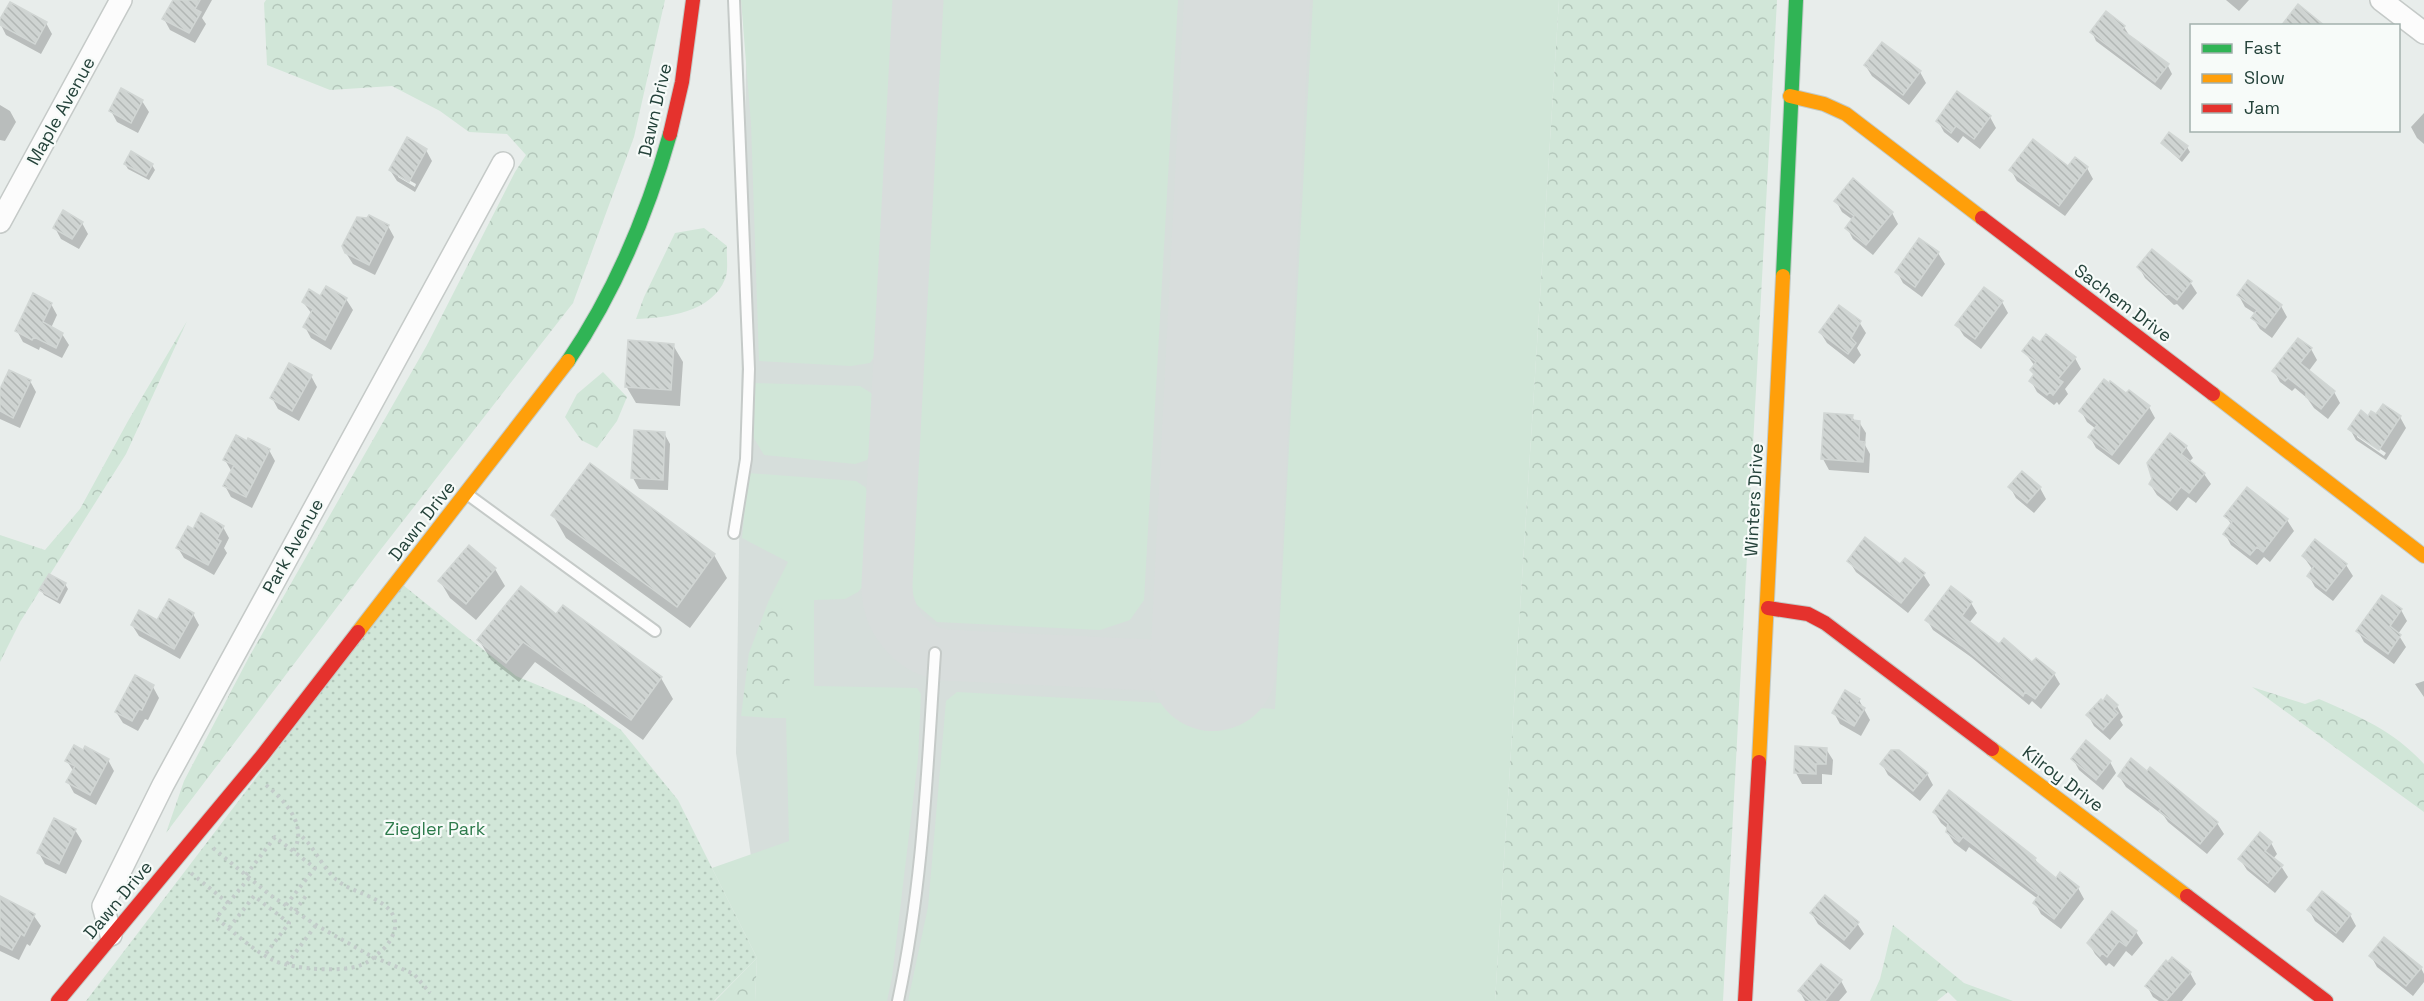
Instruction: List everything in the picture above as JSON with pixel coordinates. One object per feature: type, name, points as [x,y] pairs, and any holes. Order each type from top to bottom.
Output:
[{"type":"street","name":"Maple Avenue","points":[[0,222],[121,0]]},
{"type":"street","name":"Dawn Drive","points":[[60,1000],[111,935],[176,861],[249,771],[563,368],[597,316],[631,247],[651,199],[672,123],[687,46],[693,0]]},
{"type":"street","name":"Winters Drive","points":[[1745,1001],[1767,608],[1796,0]]},
{"type":"street","points":[[2381,0],[2424,33]]},
{"type":"street","name":"Sachem Drive","points":[[1791,96],[1846,114],[2424,556]]},
{"type":"street","name":"Park Avenue","points":[[111,935],[103,906],[163,785],[503,163]]},
{"type":"street","name":"Kilroy Drive","points":[[1767,608],[1809,614],[1825,623],[2326,1001]]},
{"type":"lane","points":[[734,0],[748,369],[746,459],[734,533]]},
{"type":"lane","points":[[466,494],[655,631]]},
{"type":"lane","points":[[898,1001],[911,942],[921,864],[935,653]]},
{"type":"path","points":[[249,771],[292,811],[299,843],[293,852]]},
{"type":"path","points":[[197,834],[270,895],[316,925],[374,957],[414,974],[430,993]]},
{"type":"path","points":[[286,905],[315,868],[275,837],[216,918],[265,955],[287,964],[308,968],[349,968],[363,965],[384,949],[394,933],[395,920],[389,911],[373,898],[338,881],[322,863],[311,843],[298,834]]},
{"type":"path","points":[[176,861],[228,903]]},
{"type":"path","points":[[295,911],[308,893]]},
{"type":"path","points":[[263,903],[270,895]]},
{"type":"path","points":[[229,928],[254,896],[289,923],[265,955]]},
{"type":"path","points":[[287,964],[316,925]]},
{"type":"shaded area","points":[[747,0],[1536,0],[1480,1001],[772,1001],[736,753]]},
{"type":"green space","points":[[266,0],[665,0],[634,137],[573,303],[378,553],[166,833],[184,781],[249,657],[427,345],[515,172],[526,155],[507,134],[469,132],[440,111],[392,86],[330,90],[267,65],[264,3]]},
{"type":"green space","points":[[741,0],[898,0],[881,347],[870,363],[851,366],[759,361],[751,124]]},
{"type":"green space","points":[[936,0],[1178,0],[1144,600],[1130,620],[1100,630],[937,622],[917,605],[904,575]]},
{"type":"green space","points":[[1313,0],[1559,0],[1495,1001],[908,1001],[928,907],[946,701],[957,692],[1275,709]]},
{"type":"green space","points":[[1559,0],[1777,0],[1723,1001],[1495,1001]]},
{"type":"green space","points":[[704,228],[727,246],[726,275],[719,290],[710,299],[687,311],[674,315],[636,319],[644,297],[675,233]]},
{"type":"green space","points":[[187,321],[126,454],[20,622],[0,662],[0,535],[45,550],[80,509],[128,421]]},
{"type":"green space","points":[[603,372],[627,397],[617,421],[597,448],[581,440],[565,417],[577,394]]},
{"type":"green space","points":[[755,383],[860,386],[872,394],[876,401],[879,418],[874,444],[867,460],[855,464],[764,455],[752,435]]},
{"type":"green space","points":[[748,473],[856,481],[865,487],[874,502],[869,579],[858,592],[845,599],[814,600],[814,686],[917,688],[921,694],[918,759],[892,977],[887,1001],[755,1001],[757,958],[712,868],[789,841],[786,718],[771,718],[785,683],[798,621],[769,600],[788,562],[742,538]]},
{"type":"green space","name":"Ziegler Park","points":[[403,585],[516,676],[583,704],[621,730],[678,800],[757,958],[714,1001],[86,1001]]},
{"type":"green space","points":[[769,600],[798,620],[789,684],[771,718],[741,716],[749,653]]},
{"type":"green space","points":[[2252,687],[2305,704],[2319,699],[2388,733],[2424,764],[2424,812]]},
{"type":"green space","points":[[1893,925],[1964,983],[2013,1001],[1957,1001],[1948,992],[1937,1001],[1870,1001],[1880,979]]},
{"type":"green space","points":[[757,958],[755,1001],[715,1001]]},
{"type":"building","points":[[173,0],[200,0],[195,9],[201,12],[189,33],[162,19]]},
{"type":"building","points":[[10,2],[47,22],[35,44],[0,25],[0,19]]},
{"type":"building","points":[[2298,4],[2323,24],[2283,24]]},
{"type":"building","points":[[2106,11],[2125,26],[2122,30],[2169,64],[2155,82],[2090,32]]},
{"type":"building","points":[[1882,42],[1921,71],[1903,95],[1864,65]]},
{"type":"building","points":[[121,88],[143,100],[131,123],[109,111]]},
{"type":"building","points":[[1957,91],[1991,116],[1974,139],[1956,126],[1951,133],[1936,121]]},
{"type":"building","points":[[2169,132],[2188,146],[2179,158],[2161,143]]},
{"type":"building","points":[[407,137],[427,149],[409,182],[389,170]]},
{"type":"building","points":[[2033,139],[2068,166],[2075,157],[2088,167],[2059,206],[2009,170]]},
{"type":"building","points":[[131,151],[153,164],[146,176],[124,164]]},
{"type":"building","points":[[1853,178],[1893,212],[1866,245],[1845,228],[1854,216],[1834,201]]},
{"type":"building","points":[[63,210],[83,222],[72,239],[53,228]]},
{"type":"building","points":[[369,215],[389,225],[369,265],[345,253],[342,246],[357,217],[367,218]]},
{"type":"building","points":[[1919,238],[1939,252],[1915,287],[1895,272]]},
{"type":"building","points":[[2152,249],[2192,281],[2177,300],[2169,294],[2166,295],[2137,267]]},
{"type":"building","points":[[2248,280],[2282,305],[2265,328],[2251,318],[2257,310],[2237,295]]},
{"type":"building","points":[[326,286],[347,298],[325,340],[303,327],[313,309],[302,302],[309,289],[320,296]]},
{"type":"building","points":[[1984,287],[2003,301],[1975,339],[1955,325]]},
{"type":"building","points":[[33,293],[52,303],[43,322],[63,333],[56,348],[34,337],[32,340],[15,331]]},
{"type":"building","points":[[1839,305],[1861,321],[1851,338],[1856,343],[1848,354],[1819,332]]},
{"type":"building","points":[[2046,334],[2076,357],[2058,379],[2063,382],[2053,395],[2050,392],[2047,395],[2029,381],[2034,374],[2030,370],[2036,362],[2022,351],[2033,337],[2040,342]]},
{"type":"building","points":[[2298,338],[2312,348],[2300,363],[2335,391],[2321,409],[2306,397],[2306,392],[2288,378],[2285,381],[2272,371]]},
{"type":"building","points":[[628,340],[674,344],[671,390],[625,387]]},
{"type":"building","points":[[289,363],[312,375],[292,411],[270,398]]},
{"type":"building","points":[[9,370],[31,380],[13,418],[0,411],[0,389]]},
{"type":"building","points":[[2104,379],[2126,393],[2129,390],[2150,406],[2112,455],[2088,437],[2097,425],[2079,411]]},
{"type":"building","points":[[2383,404],[2401,416],[2379,450],[2348,429],[2361,410],[2368,416],[2371,411],[2376,414]]},
{"type":"building","points":[[1824,413],[1853,415],[1852,420],[1860,421],[1859,441],[1865,442],[1863,462],[1821,459]]},
{"type":"building","points":[[634,430],[665,432],[663,480],[631,478]]},
{"type":"building","points":[[2170,433],[2187,446],[2181,454],[2205,473],[2189,493],[2181,487],[2170,501],[2149,484],[2152,479],[2147,463]]},
{"type":"building","points":[[236,435],[270,449],[246,497],[223,486],[234,465],[223,460]]},
{"type":"building","points":[[590,463],[715,554],[677,607],[551,515]]},
{"type":"building","points":[[2022,471],[2041,487],[2027,503],[2008,487]]},
{"type":"building","points":[[2247,487],[2288,519],[2263,552],[2257,547],[2250,555],[2223,534],[2232,522],[2224,516]]},
{"type":"building","points":[[201,513],[224,526],[217,539],[221,541],[208,565],[176,548],[188,526],[193,529]]},
{"type":"building","points":[[1865,537],[1900,564],[1905,558],[1925,573],[1901,603],[1847,561]]},
{"type":"building","points":[[2315,539],[2347,564],[2326,591],[2307,576],[2314,566],[2302,556]]},
{"type":"building","points":[[469,545],[496,568],[466,604],[438,581]]},
{"type":"building","points":[[49,574],[66,583],[57,600],[39,590]]},
{"type":"building","points":[[521,586],[556,614],[563,605],[662,677],[631,720],[523,642],[506,663],[477,640]]},
{"type":"building","points":[[1951,586],[1972,602],[1962,616],[1999,644],[2004,638],[2032,662],[2036,658],[2055,673],[2035,699],[2025,692],[2023,696],[1963,647],[1925,620]]},
{"type":"building","points":[[2382,595],[2402,609],[2390,626],[2401,635],[2388,654],[2356,631]]},
{"type":"building","points":[[169,599],[194,613],[174,649],[131,625],[139,610],[157,620]]},
{"type":"building","points":[[135,675],[154,685],[142,710],[139,709],[132,721],[115,712]]},
{"type":"building","points":[[1845,690],[1860,699],[1857,703],[1865,708],[1854,726],[1832,713]]},
{"type":"building","points":[[2107,695],[2118,705],[2114,709],[2118,713],[2103,730],[2086,715]]},
{"type":"building","points":[[2086,740],[2111,761],[2096,780],[2071,759]]},
{"type":"building","points":[[74,745],[83,750],[85,746],[109,759],[90,795],[66,782],[75,766],[65,761]]},
{"type":"building","points":[[1795,746],[1827,748],[1826,764],[1816,764],[1816,774],[1794,773]]},
{"type":"building","points":[[1891,750],[1899,750],[1928,773],[1913,791],[1880,764]]},
{"type":"building","points":[[2131,758],[2147,771],[2150,767],[2218,822],[2200,844],[2159,811],[2161,809],[2118,776]]},
{"type":"building","points":[[1949,790],[2036,858],[2034,860],[2056,878],[2060,872],[2079,887],[2054,919],[2033,903],[2039,895],[1963,837],[1959,842],[1946,832],[1948,824],[1933,812]]},
{"type":"building","points":[[54,818],[76,829],[59,864],[37,853]]},
{"type":"building","points":[[2260,832],[2272,842],[2265,851],[2283,865],[2268,883],[2238,859]]},
{"type":"building","points":[[2322,891],[2351,914],[2336,933],[2307,910]]},
{"type":"building","points":[[1825,895],[1859,922],[1844,940],[1810,913]]},
{"type":"building","points":[[0,896],[35,914],[24,936],[21,934],[12,950],[0,944]]},
{"type":"building","points":[[2112,911],[2137,931],[2126,946],[2119,941],[2107,957],[2102,953],[2100,956],[2087,943]]},
{"type":"building","points":[[2384,937],[2422,967],[2406,986],[2369,956]]},
{"type":"building","points":[[2172,957],[2191,972],[2166,1001],[2145,986],[2166,960],[2168,962]]},
{"type":"building","points":[[1821,964],[1842,980],[1825,1001],[1810,1001],[1798,991]]},
{"type":"taxiway","points":[[918,0],[887,584],[888,597],[895,620],[910,639],[931,652],[944,655],[1213,668]]},
{"type":"runway","points":[[1213,668],[1247,0]]},
{"type":"traffic: fast","points":[[1783,276],[1796,0]]},
{"type":"traffic: fast","points":[[568,361],[601,308],[628,252],[651,194],[670,134]]},
{"type":"traffic: slow","points":[[1790,96],[1824,104],[1846,114],[1982,218]]},
{"type":"traffic: slow","points":[[1759,762],[1783,276]]},
{"type":"traffic: slow","points":[[358,632],[568,361]]},
{"type":"traffic: slow","points":[[2213,394],[2424,556]]},
{"type":"traffic: slow","points":[[1992,749],[2187,896]]},
{"type":"traffic: jam","points":[[670,134],[682,82],[693,0]]},
{"type":"traffic: jam","points":[[1982,218],[2213,394]]},
{"type":"traffic: jam","points":[[1768,608],[1808,614],[1825,623],[1992,749]]},
{"type":"traffic: jam","points":[[58,1001],[262,756],[358,632]]},
{"type":"traffic: jam","points":[[1745,1001],[1759,762]]},
{"type":"traffic: jam","points":[[2187,896],[2326,1001]]}]
